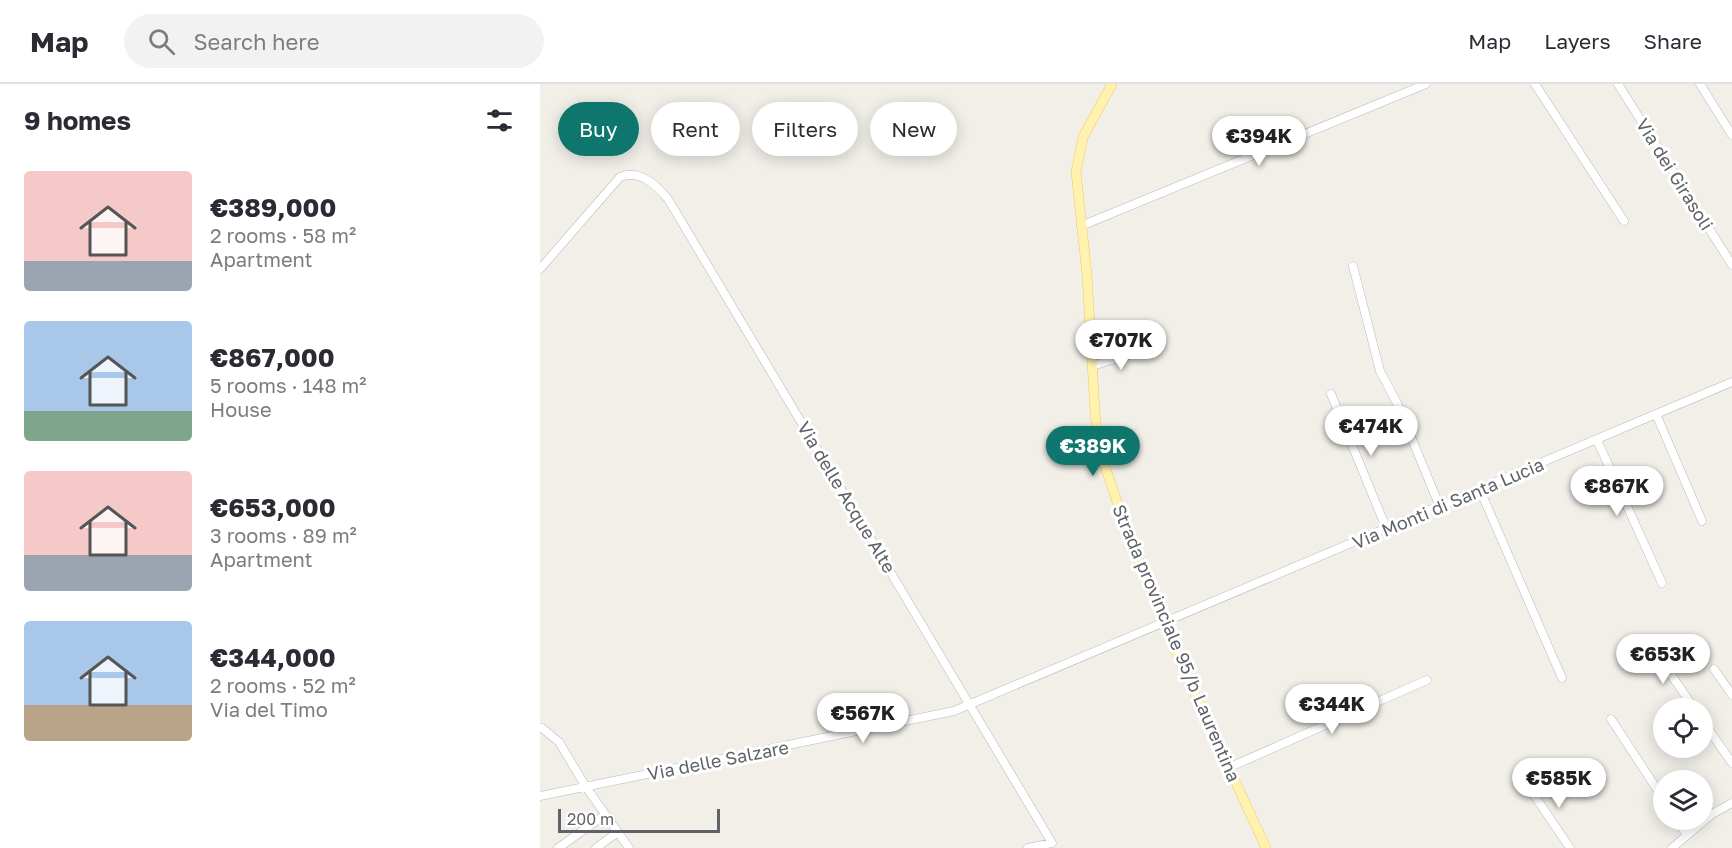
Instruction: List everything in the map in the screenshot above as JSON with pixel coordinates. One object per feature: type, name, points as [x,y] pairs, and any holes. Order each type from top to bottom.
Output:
[{"type":"main road","name":"Strada provinciale 95/b Laurentina","points":[[1112,84],[1090,123],[1080,148],[1076,177],[1096,426],[1102,461],[1164,623],[1266,848]]},
{"type":"street","points":[[1081,226],[1426,84]]},
{"type":"street","points":[[1535,84],[1624,221]]},
{"type":"street","name":"Via dei Girasoli","points":[[1618,84],[1732,265]]},
{"type":"street","points":[[1700,84],[1732,135]]},
{"type":"street","name":"Via delle Acque Alte","points":[[540,269],[622,176],[634,175],[647,180],[676,209],[1052,843],[1028,848]]},
{"type":"street","points":[[1353,266],[1380,370],[1397,403],[1440,507]]},
{"type":"street","points":[[1091,342],[1154,326]]},
{"type":"street","points":[[1092,366],[1142,351]]},
{"type":"street","name":"Via Monti di Santa Lucia","points":[[1164,623],[1732,382]]},
{"type":"street","points":[[1331,394],[1387,530]]},
{"type":"street","points":[[1656,414],[1702,521]]},
{"type":"street","points":[[1597,440],[1662,583]]},
{"type":"street","points":[[1480,489],[1562,678]]},
{"type":"street","name":"Via delle Salzare","points":[[540,796],[939,716],[971,705],[1164,623]]},
{"type":"street","points":[[1652,647],[1687,698]]},
{"type":"street","points":[[1714,669],[1732,695]]},
{"type":"street","points":[[1228,768],[1427,680]]},
{"type":"street","points":[[1611,719],[1653,783]]},
{"type":"street","points":[[542,729],[559,742],[586,787],[629,848]]},
{"type":"street","points":[[1713,736],[1732,763]]},
{"type":"street","points":[[1526,783],[1570,848]]},
{"type":"street","points":[[1672,848],[1712,814],[1732,802]]},
{"type":"street","points":[[558,848],[605,814]]},
{"type":"street","points":[[1684,830],[1687,835]]},
{"type":"street","points":[[596,848],[618,832]]}]
